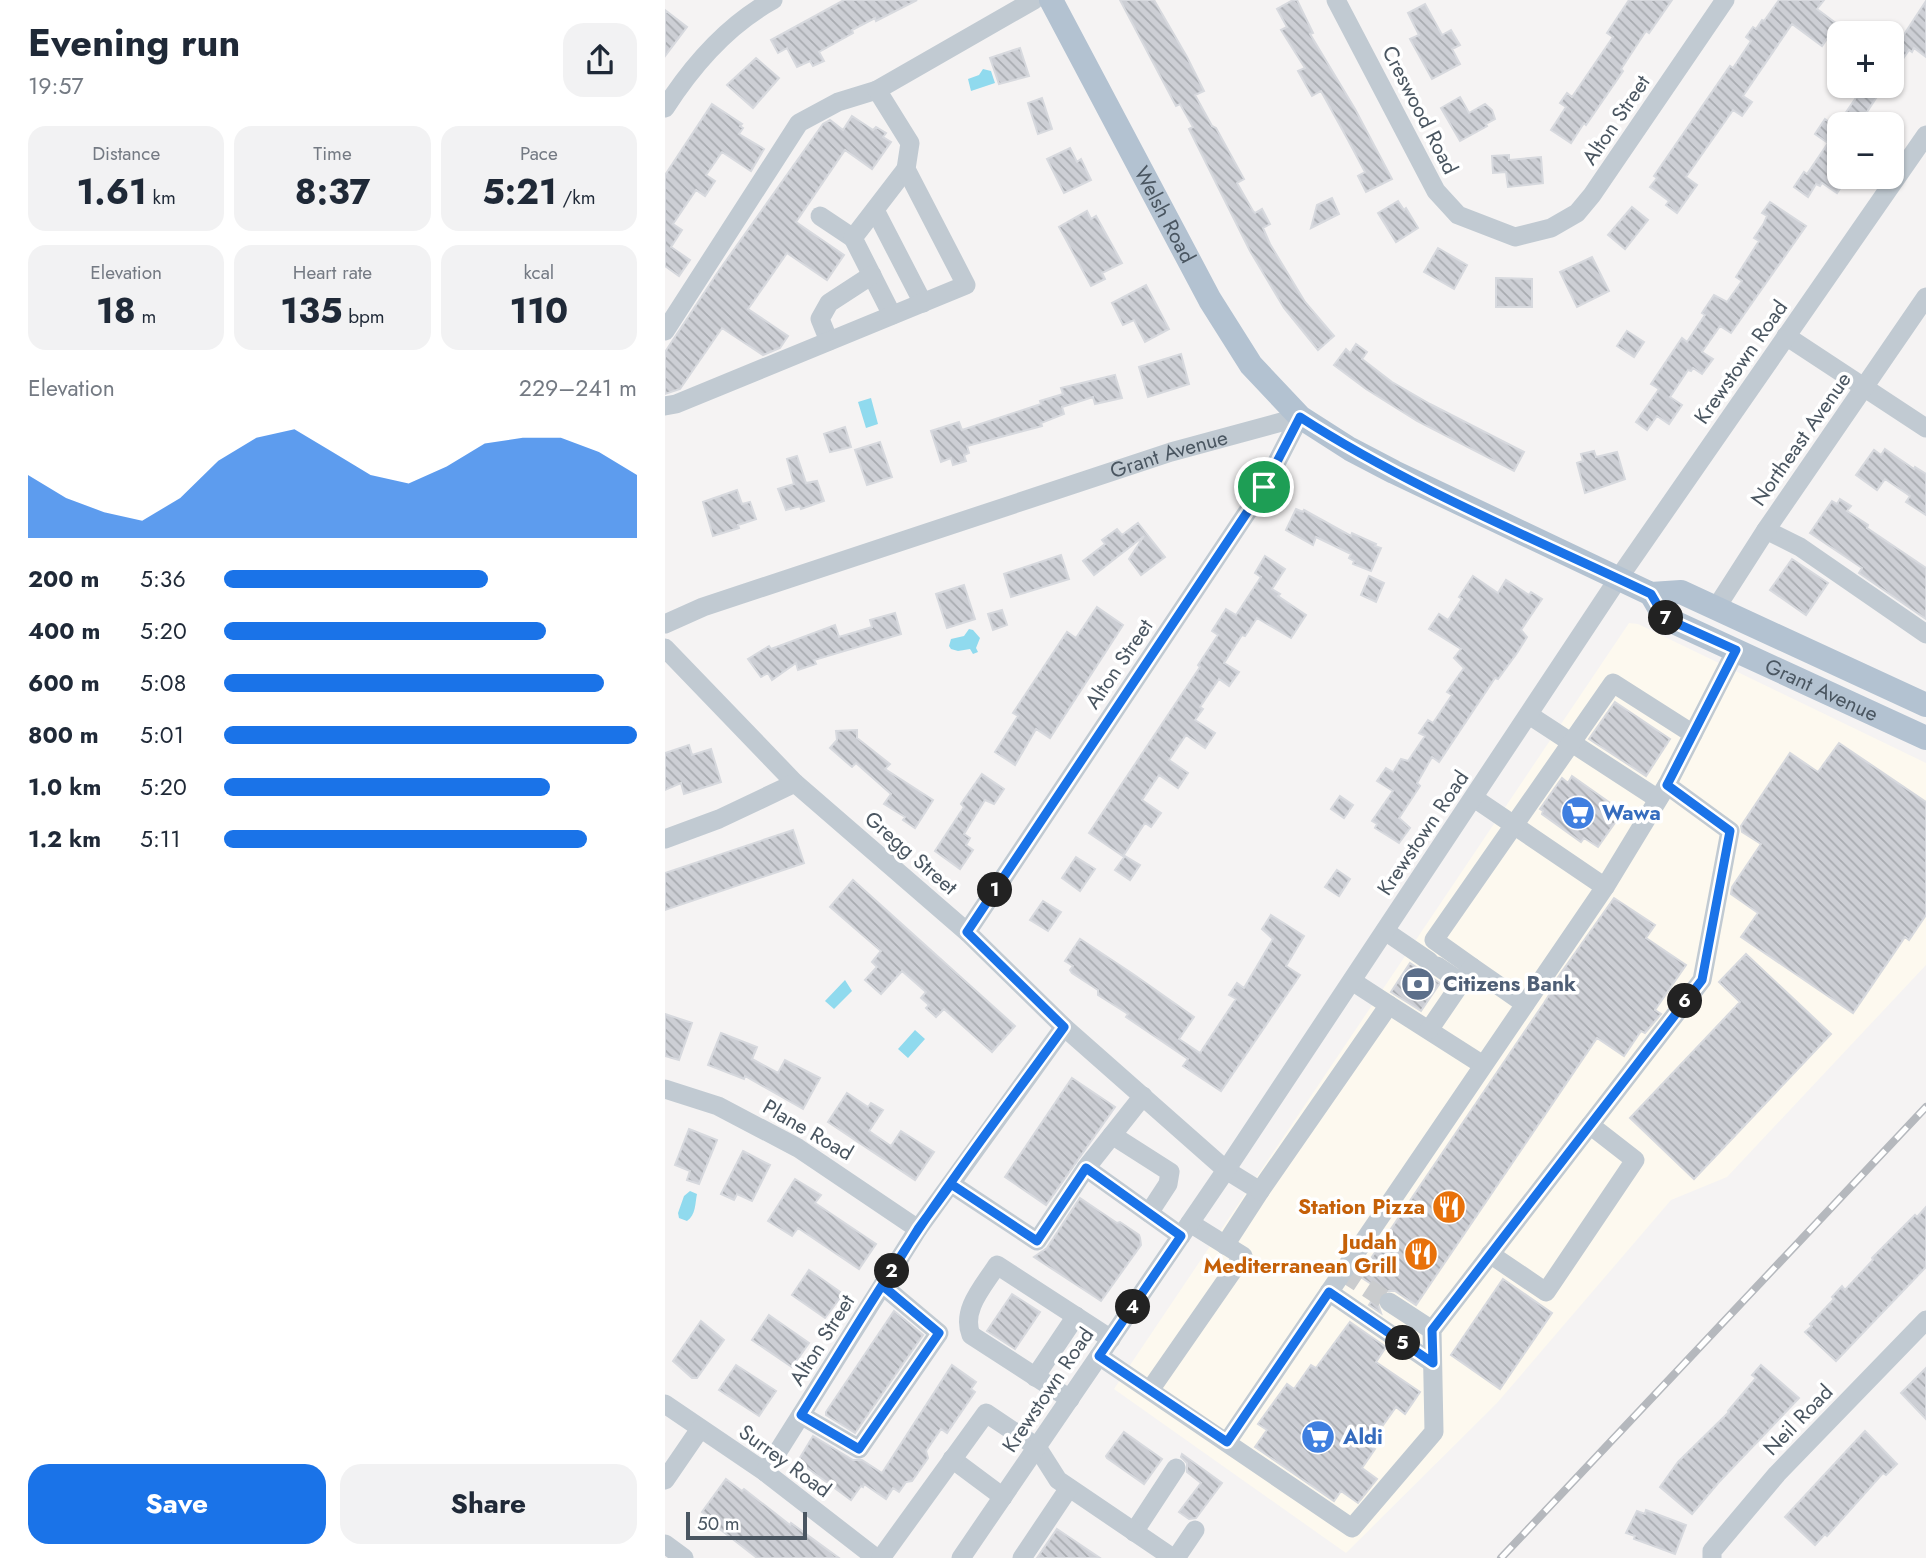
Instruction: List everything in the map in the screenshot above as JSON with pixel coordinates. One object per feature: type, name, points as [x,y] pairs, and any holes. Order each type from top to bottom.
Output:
[{"type":"main road","name":"Welsh Road","points":[[1051,0],[1210,300],[1251,365],[1300,417]]},
{"type":"main road","name":"Grant Avenue","points":[[1300,417],[1350,449],[1394,472],[1618,579],[1651,594],[1681,592],[1926,705]]},
{"type":"main road","name":"Grant Avenue","points":[[1651,594],[1665,618],[1926,738]]},
{"type":"street","points":[[667,101],[717,42],[756,10],[773,0]]},
{"type":"street","points":[[665,331],[799,123],[838,102],[877,90],[1034,0]]},
{"type":"street","name":"Creswood Road","points":[[1336,0],[1436,191],[1458,215],[1515,237],[1520,235]]},
{"type":"street","name":"Alton Street","points":[[1520,235],[1551,228],[1577,213],[1725,0]]},
{"type":"street","points":[[853,238],[906,169],[911,143],[877,90]]},
{"type":"street","name":"Krewstown Road","points":[[961,1558],[1226,1170],[1618,579],[1926,135]]},
{"type":"street","points":[[665,406],[676,404],[966,285],[906,169]]},
{"type":"street","points":[[875,210],[923,303]]},
{"type":"street","points":[[820,216],[853,238],[892,316]]},
{"type":"street","points":[[829,341],[820,319],[829,303],[872,275]]},
{"type":"street","name":"Northeast Avenue","points":[[1716,608],[1766,530],[1926,297]]},
{"type":"street","points":[[1786,337],[1926,428]]},
{"type":"street","name":"Grant Avenue","points":[[665,624],[703,607],[1171,452],[1300,417]]},
{"type":"street","name":"Alton Street","points":[[967,932],[1264,487],[1300,417]]},
{"type":"street","points":[[1766,530],[1800,547],[1926,634]]},
{"type":"street","name":"Gregg Street","points":[[665,648],[795,783],[967,932],[1064,1027],[1226,1170],[1261,1191]]},
{"type":"street","points":[[1227,1442],[1605,887],[1663,792],[1736,650]]},
{"type":"street","points":[[1467,975],[1434,940],[1613,683],[1693,734]]},
{"type":"street","points":[[1099,1356],[1352,1528],[1434,1432],[1432,1330],[1702,980],[1730,831],[1571,743],[1528,715]]},
{"type":"street","points":[[665,839],[719,819],[795,783]]},
{"type":"street","points":[[1473,798],[1605,887]]},
{"type":"street","points":[[1385,931],[1433,964],[1467,975],[1525,1004]]},
{"type":"street","points":[[1429,1030],[1467,975]]},
{"type":"street","points":[[1352,981],[1483,1065]]},
{"type":"street","points":[[1225,1245],[1389,1005]]},
{"type":"street","name":"Alton Street","points":[[765,1472],[918,1229],[1064,1027]]},
{"type":"street","name":"Plane Road","points":[[665,1088],[718,1106],[797,1148],[918,1229]]},
{"type":"street","points":[[951,1184],[1037,1241],[1086,1168],[1143,1096]]},
{"type":"street","points":[[1490,1254],[1546,1292],[1635,1160],[1590,1125]]},
{"type":"street","points":[[1112,1135],[1170,1172],[1168,1184],[1149,1213]]},
{"type":"street","points":[[1086,1168],[1149,1213],[1225,1245],[1243,1256],[1150,1390]]},
{"type":"street","points":[[1070,1399],[971,1335],[966,1323],[969,1309],[997,1265],[1111,1339]]},
{"type":"street","points":[[801,1415],[859,1449],[939,1333],[883,1286]]},
{"type":"street","points":[[1329,1292],[1433,1363]]},
{"type":"street","points":[[1389,1302],[1432,1330]]},
{"type":"street","points":[[1035,1377],[1076,1316]]},
{"type":"street","name":"Neil Road","points":[[1712,1558],[1712,1551],[1777,1475],[1926,1320]]},
{"type":"street","name":"Surrey Road","points":[[665,1404],[765,1472],[879,1558]]},
{"type":"street","points":[[879,1558],[986,1413],[1037,1447],[1058,1480],[1168,1556],[1195,1530]]},
{"type":"street","points":[[665,1480],[700,1429]]},
{"type":"street","points":[[952,1459],[1003,1497]]},
{"type":"street","points":[[1134,1532],[1176,1468]]},
{"type":"street","points":[[1022,1558],[1069,1488]]},
{"type":"street","points":[[665,1544],[684,1558]]},
{"type":"shaded area","points":[[1629,623],[1638,624],[1926,763],[1926,965],[1727,1177],[1671,1200],[1497,1403],[1346,1553],[1114,1389]]},
{"type":"water","points":[[983,69],[991,71],[995,83],[971,91],[968,79],[979,75]]},
{"type":"water","points":[[871,398],[878,424],[866,428],[858,402]]},
{"type":"water","points":[[969,629],[980,638],[976,648],[978,652],[973,654],[970,649],[951,649],[951,639],[964,636]]},
{"type":"water","points":[[845,980],[852,991],[834,1009],[825,1001]]},
{"type":"water","points":[[915,1030],[925,1039],[908,1058],[898,1049]]},
{"type":"water","points":[[690,1191],[697,1194],[694,1212],[687,1221],[679,1218],[678,1213],[684,1196]]},
{"type":"building","points":[[844,0],[917,0],[852,30],[853,33],[819,52],[824,61],[813,66],[810,61],[797,67],[787,48],[778,53],[771,40]]},
{"type":"building","points":[[1120,0],[1154,0],[1187,57],[1204,91],[1195,95],[1244,179],[1237,183],[1253,211],[1255,213],[1262,209],[1270,224],[1263,228],[1270,244],[1305,302],[1334,336],[1318,350],[1284,308],[1250,251],[1189,129],[1193,127],[1180,104],[1176,106]]},
{"type":"building","points":[[1297,0],[1313,33],[1310,34],[1355,109],[1392,179],[1366,192],[1358,176],[1365,172],[1321,91],[1312,96],[1298,71],[1305,68],[1281,30],[1287,27],[1277,9]]},
{"type":"building","points":[[1629,0],[1672,0],[1649,33],[1646,31],[1621,69],[1623,71],[1571,143],[1551,130],[1566,107],[1560,103],[1567,93],[1572,97],[1613,37],[1607,33]]},
{"type":"building","points":[[1779,0],[1824,0],[1817,9],[1833,21],[1827,21],[1827,39],[1822,46],[1792,24],[1743,96],[1752,102],[1742,116],[1733,110],[1686,177],[1697,185],[1677,213],[1666,205],[1669,201],[1650,187],[1657,178],[1654,176],[1730,66],[1733,68],[1751,41],[1746,37],[1753,27],[1756,29],[1762,20],[1764,21]]},
{"type":"building","points":[[1926,1],[1926,57],[1914,48],[1904,57],[1904,34]]},
{"type":"building","points":[[1425,4],[1442,35],[1451,30],[1460,45],[1452,49],[1460,64],[1432,79],[1410,39],[1419,35],[1408,13]]},
{"type":"building","points":[[665,10],[687,27],[665,56]]},
{"type":"building","points":[[1020,48],[1029,76],[999,84],[990,58]]},
{"type":"building","points":[[756,58],[779,78],[753,108],[727,85]]},
{"type":"building","points":[[1460,97],[1469,113],[1485,104],[1492,110],[1495,119],[1460,141],[1441,108]]},
{"type":"building","points":[[1042,98],[1052,129],[1038,134],[1028,103]]},
{"type":"building","points":[[1856,98],[1876,98],[1867,112],[1846,112]]},
{"type":"building","points":[[712,104],[742,124],[740,126],[743,128],[739,134],[764,149],[751,171],[722,152],[706,175],[715,181],[705,196],[696,190],[673,224],[682,230],[671,247],[690,260],[679,276],[665,266],[665,175]]},
{"type":"building","points":[[852,116],[873,130],[876,127],[886,133],[883,137],[891,142],[872,169],[845,150],[796,222],[844,255],[827,280],[787,253],[748,309],[788,336],[780,348],[763,355],[722,328],[680,389],[665,394],[665,352],[718,272],[823,124],[830,120],[843,130]]},
{"type":"building","points":[[1825,119],[1827,120],[1827,142],[1815,134]]},
{"type":"building","points":[[1827,144],[1827,186],[1822,183],[1820,186],[1816,184],[1808,197],[1794,187],[1804,172],[1807,174]]},
{"type":"building","points":[[1070,148],[1077,162],[1081,159],[1091,180],[1064,193],[1047,159]]},
{"type":"building","points":[[1509,155],[1509,160],[1541,157],[1543,183],[1508,187],[1506,172],[1493,173],[1492,156]]},
{"type":"building","points":[[1332,198],[1339,214],[1311,228],[1317,205]]},
{"type":"building","points":[[1398,201],[1404,210],[1406,208],[1418,228],[1396,242],[1378,213]]},
{"type":"building","points":[[1770,202],[1806,226],[1731,333],[1720,326],[1702,352],[1713,359],[1702,374],[1693,368],[1688,370],[1670,397],[1682,405],[1669,424],[1657,416],[1647,430],[1636,422],[1659,389],[1651,384],[1682,338],[1687,342],[1705,315],[1702,313],[1714,295],[1727,302],[1742,281],[1736,277],[1759,241],[1754,238],[1764,223],[1767,216],[1762,213]]},
{"type":"building","points":[[1632,207],[1648,220],[1625,249],[1608,235]]},
{"type":"building","points":[[1087,211],[1091,219],[1096,216],[1122,263],[1102,273],[1105,279],[1091,286],[1059,227]]},
{"type":"building","points":[[1438,248],[1467,265],[1454,289],[1424,272]]},
{"type":"building","points":[[1592,257],[1609,291],[1577,307],[1560,272]]},
{"type":"building","points":[[1496,278],[1532,279],[1532,307],[1496,307]]},
{"type":"building","points":[[1146,285],[1169,329],[1145,342],[1134,320],[1123,325],[1112,303]]},
{"type":"building","points":[[1627,331],[1644,342],[1634,357],[1617,346]]},
{"type":"building","points":[[1356,344],[1367,352],[1362,359],[1392,382],[1524,452],[1514,471],[1417,421],[1334,365],[1346,349],[1350,353]]},
{"type":"building","points":[[1181,354],[1189,384],[1148,397],[1139,367]]},
{"type":"building","points":[[1115,375],[1122,398],[1095,404],[1093,397],[1062,407],[1064,414],[1041,423],[1042,426],[967,446],[969,453],[964,455],[966,461],[953,465],[951,458],[941,462],[931,431],[959,422],[962,430],[1041,404],[1040,401],[1063,394],[1061,388]]},
{"type":"building","points":[[845,427],[851,447],[830,452],[824,434]]},
{"type":"building","points":[[880,442],[892,477],[867,485],[855,450]]},
{"type":"building","points":[[1885,449],[1926,474],[1926,515],[1906,502],[1910,496],[1885,479],[1877,490],[1856,475],[1874,450],[1881,455]]},
{"type":"building","points":[[1594,451],[1596,457],[1617,452],[1625,479],[1585,493],[1577,463],[1583,461],[1581,454]]},
{"type":"building","points":[[797,456],[806,483],[817,481],[824,501],[801,509],[800,506],[786,510],[778,489],[794,484],[787,459]]},
{"type":"building","points":[[737,490],[742,504],[750,502],[756,519],[738,525],[739,528],[713,536],[703,502]]},
{"type":"building","points":[[1840,499],[1851,506],[1847,511],[1868,525],[1867,528],[1926,568],[1926,619],[1859,573],[1862,568],[1810,533],[1832,501],[1837,504]]},
{"type":"building","points":[[1296,509],[1303,512],[1304,510],[1351,536],[1352,533],[1381,548],[1371,571],[1353,564],[1354,561],[1349,558],[1351,554],[1316,537],[1313,545],[1286,530]]},
{"type":"building","points":[[1138,523],[1165,557],[1141,575],[1129,559],[1144,536],[1094,575],[1083,561],[1105,544],[1102,540],[1117,529],[1122,535]]},
{"type":"building","points":[[1061,555],[1069,579],[1011,597],[1004,574]]},
{"type":"building","points":[[1265,556],[1285,569],[1272,589],[1306,615],[1291,638],[1257,618],[1245,636],[1242,635],[1224,663],[1239,672],[1229,686],[1219,679],[1200,707],[1203,709],[1195,720],[1215,733],[1205,748],[1186,735],[1169,760],[1188,773],[1178,788],[1159,775],[1142,800],[1161,813],[1151,827],[1145,823],[1123,856],[1089,833],[1200,667],[1198,665],[1218,635],[1212,631],[1226,609],[1236,615],[1261,577],[1255,573]]},
{"type":"building","points":[[1792,559],[1828,583],[1806,615],[1770,590]]},
{"type":"building","points":[[1369,576],[1384,583],[1376,602],[1361,595]]},
{"type":"building","points":[[1473,576],[1498,593],[1506,580],[1529,595],[1531,592],[1542,599],[1521,630],[1527,637],[1517,653],[1498,679],[1495,678],[1439,762],[1432,757],[1417,783],[1420,786],[1399,818],[1410,828],[1399,843],[1375,828],[1377,824],[1372,821],[1393,791],[1377,781],[1386,768],[1393,772],[1401,759],[1408,761],[1425,736],[1419,733],[1428,720],[1433,723],[1452,695],[1447,692],[1464,668],[1454,658],[1461,649],[1429,629],[1439,614],[1448,620]]},
{"type":"building","points":[[964,585],[975,619],[947,628],[936,594]]},
{"type":"building","points":[[1097,607],[1123,625],[1050,738],[1036,729],[1015,765],[995,752],[1018,716],[1013,713],[1067,632],[1076,638]]},
{"type":"building","points":[[1002,610],[1007,625],[993,630],[988,614]]},
{"type":"building","points":[[895,613],[901,634],[814,660],[816,664],[798,670],[796,663],[772,680],[768,673],[761,677],[748,659],[769,646],[771,649],[835,625],[839,637],[872,627],[870,620]]},
{"type":"building","name":"Wawa","points":[[1615,702],[1670,739],[1646,776],[1589,739]]},
{"type":"building","points":[[857,730],[857,738],[890,764],[885,769],[933,800],[915,828],[903,820],[905,817],[884,804],[891,794],[856,763],[852,767],[830,748],[837,740],[836,731]]},
{"type":"building","points":[[1839,743],[1926,802],[1926,915],[1909,940],[1905,937],[1853,1013],[1741,937],[1758,913],[1731,894],[1732,887],[1761,844],[1742,832],[1741,826],[1790,753],[1818,772]]},
{"type":"building","points":[[689,745],[692,755],[711,749],[721,782],[684,794],[681,783],[665,790],[665,753]]},
{"type":"building","points":[[982,774],[1004,789],[994,804],[985,800],[964,834],[970,838],[966,845],[973,850],[960,869],[935,851],[964,807],[961,804]]},
{"type":"building","name":"Wawa","points":[[1572,776],[1613,805],[1609,810],[1619,817],[1598,847],[1584,838],[1581,842],[1542,814],[1540,809],[1562,778],[1568,783]]},
{"type":"building","points":[[1340,796],[1353,805],[1344,818],[1331,809]]},
{"type":"building","points":[[793,830],[804,863],[665,910],[665,873]]},
{"type":"building","points":[[1125,856],[1140,865],[1130,880],[1115,870]]},
{"type":"building","points":[[1076,857],[1095,869],[1080,891],[1062,878]]},
{"type":"building","points":[[1337,870],[1350,879],[1339,896],[1325,887]]},
{"type":"building","points":[[853,880],[1015,1026],[992,1052],[944,1009],[936,1017],[926,1008],[929,1005],[921,998],[926,992],[902,971],[881,994],[865,980],[877,967],[872,962],[881,951],[830,907]]},
{"type":"building","points":[[1614,898],[1655,925],[1646,938],[1686,965],[1655,1010],[1661,1014],[1645,1033],[1641,1031],[1624,1056],[1597,1038],[1416,1305],[1395,1291],[1384,1291],[1377,1301],[1381,1313],[1369,1305],[1379,1289],[1359,1276],[1544,1003],[1556,984],[1554,983]]},
{"type":"building","points":[[1043,901],[1061,912],[1048,931],[1030,920]]},
{"type":"building","points":[[1271,915],[1304,936],[1286,966],[1300,975],[1221,1091],[1183,1066],[1188,1059],[1098,995],[1098,990],[1072,973],[1070,970],[1073,966],[1065,961],[1080,939],[1133,974],[1194,1017],[1179,1039],[1200,1053],[1236,999],[1229,995],[1237,983],[1244,988],[1273,939],[1262,929]]},
{"type":"building","points":[[1746,954],[1831,1034],[1694,1179],[1630,1118],[1740,1002],[1719,982]]},
{"type":"building","name":"Citizens Bank","points":[[1410,963],[1440,983],[1421,1011],[1391,992]]},
{"type":"building","points":[[665,1014],[692,1023],[679,1060],[665,1056]]},
{"type":"building","points":[[721,1033],[757,1047],[752,1059],[778,1073],[785,1060],[820,1078],[803,1109],[745,1076],[744,1079],[708,1065]]},
{"type":"building","points":[[1072,1078],[1115,1107],[1046,1205],[1005,1177]]},
{"type":"building","points":[[847,1093],[868,1107],[871,1103],[883,1110],[869,1131],[891,1146],[901,1131],[934,1152],[915,1180],[828,1122]]},
{"type":"building","points":[[689,1129],[717,1140],[699,1184],[687,1180],[690,1171],[675,1165]]},
{"type":"building","points":[[743,1151],[770,1165],[752,1201],[737,1194],[734,1200],[721,1194]]},
{"type":"building","points":[[795,1179],[821,1195],[815,1203],[876,1244],[859,1269],[798,1228],[792,1236],[768,1221]]},
{"type":"building","points":[[1080,1198],[1117,1223],[1120,1222],[1140,1238],[1141,1245],[1101,1301],[1034,1257],[1047,1248]]},
{"type":"building","points":[[1926,1207],[1926,1267],[1836,1361],[1805,1332],[1842,1286],[1845,1290],[1872,1258]]},
{"type":"building","points":[[809,1270],[843,1294],[825,1318],[792,1295]]},
{"type":"building","points":[[1503,1279],[1552,1313],[1500,1389],[1451,1355]]},
{"type":"building","points":[[1012,1294],[1040,1312],[1015,1349],[987,1331]]},
{"type":"building","points":[[894,1311],[923,1335],[855,1433],[826,1415],[826,1412]]},
{"type":"building","points":[[769,1315],[809,1343],[792,1367],[752,1340]]},
{"type":"building","points":[[701,1321],[724,1340],[697,1378],[692,1378],[673,1361]]},
{"type":"building","name":"Aldi","points":[[1350,1322],[1386,1347],[1376,1362],[1420,1392],[1405,1414],[1396,1407],[1369,1445],[1375,1449],[1362,1468],[1377,1479],[1358,1503],[1341,1491],[1334,1501],[1255,1447],[1267,1430],[1258,1424],[1287,1384],[1294,1389],[1311,1365],[1316,1368]]},
{"type":"building","points":[[736,1365],[776,1391],[759,1416],[719,1390]]},
{"type":"building","points":[[952,1365],[976,1382],[971,1389],[975,1392],[947,1433],[941,1429],[926,1451],[928,1458],[912,1481],[906,1482],[899,1492],[893,1488],[886,1499],[864,1484],[851,1500],[798,1461],[813,1436],[853,1460],[862,1460],[882,1473]]},
{"type":"building","points":[[1761,1365],[1799,1398],[1692,1514],[1660,1487],[1678,1462],[1729,1412],[1756,1378],[1752,1375]]},
{"type":"building","points":[[1926,1368],[1926,1419],[1901,1393]]},
{"type":"building","points":[[1865,1431],[1897,1464],[1886,1475],[1883,1473],[1827,1536],[1825,1534],[1815,1545],[1785,1517]]},
{"type":"building","points":[[1124,1432],[1162,1459],[1144,1484],[1106,1456]]},
{"type":"building","points":[[1182,1454],[1222,1483],[1196,1518],[1189,1519],[1179,1512],[1201,1483],[1187,1472],[1187,1463],[1181,1457]]},
{"type":"building","points":[[726,1479],[742,1491],[744,1489],[839,1558],[757,1558],[702,1512]]},
{"type":"building","points":[[1646,1510],[1686,1525],[1675,1554],[1634,1539],[1635,1536],[1626,1533],[1637,1511],[1645,1514]]},
{"type":"building","points":[[1057,1529],[1100,1558],[1037,1558]]},
{"type":"tunnel","points":[[1343,1272],[1389,1302]]},
{"type":"railway","points":[[1501,1558],[1926,1107]]},
{"type":"place","name":"Wawa","points":[[1578,813]]},
{"type":"place","name":"Citizens Bank","points":[[1418,984]]},
{"type":"place","name":"Station Pizza","points":[[1449,1207]]},
{"type":"place","name":"Judah Mediterranean Grill","points":[[1421,1254]]},
{"type":"place","name":"Aldi","points":[[1318,1437]]},
{"type":"route","points":[[1264,487],[967,932],[1064,1027],[918,1229],[801,1415],[859,1449],[939,1333],[883,1286],[918,1229],[951,1184],[1037,1241],[1086,1168],[1181,1236],[1099,1356],[1227,1442],[1329,1292],[1433,1363],[1432,1330],[1702,980],[1730,831],[1667,785],[1736,650],[1665,618],[1651,594],[1394,472],[1350,449],[1300,417],[1264,487]]}]
